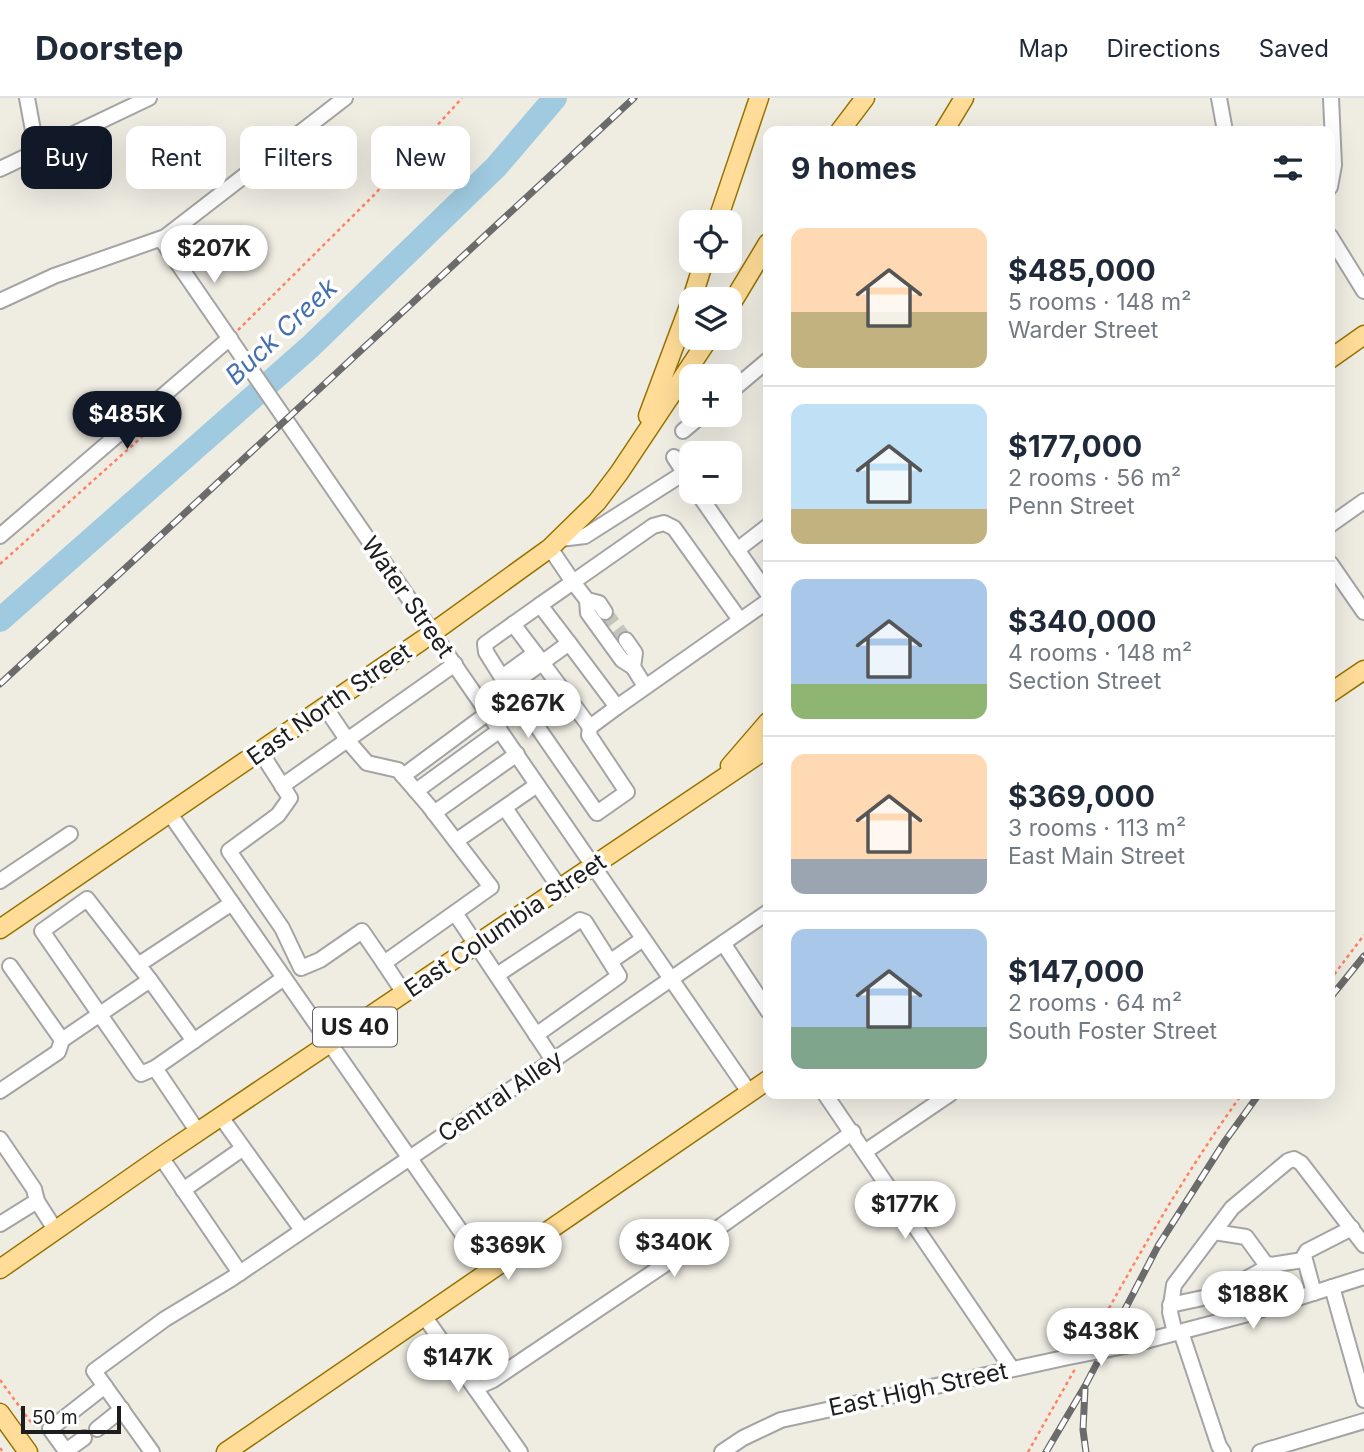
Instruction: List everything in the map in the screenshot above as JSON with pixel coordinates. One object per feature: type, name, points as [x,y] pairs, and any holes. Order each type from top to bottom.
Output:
[{"type":"main road","points":[[721,210],[759,98]]},
{"type":"main road","points":[[844,126],[865,98]]},
{"type":"main road","points":[[947,126],[964,98]]},
{"type":"main road","points":[[741,287],[763,251]]},
{"type":"main road","points":[[634,452],[679,334]]},
{"type":"main road","points":[[1335,355],[1364,335]]},
{"type":"main road","points":[[634,452],[701,350]]},
{"type":"main road","name":"East North Street","points":[[0,929],[433,632],[555,543],[597,502],[634,452]]},
{"type":"main road","points":[[1335,690],[1364,670]]},
{"type":"main road","name":"US 40","points":[[711,786],[763,728]]},
{"type":"main road","name":"East Columbia Street","points":[[0,1269],[161,1157],[763,751]]},
{"type":"main road","points":[[226,1452],[763,1084]]},
{"type":"main road","points":[[0,1413],[28,1452]]},
{"type":"street","points":[[27,98],[32,126]]},
{"type":"street","points":[[91,126],[149,98]]},
{"type":"street","points":[[0,301],[54,276],[160,239],[345,98]]},
{"type":"street","points":[[1219,98],[1224,126]]},
{"type":"street","points":[[1331,98],[1332,126]]},
{"type":"street","points":[[0,169],[21,159]]},
{"type":"street","name":"Water Street","points":[[160,239],[750,1093]]},
{"type":"street","points":[[1335,244],[1364,291]]},
{"type":"street","points":[[0,536],[229,338]]},
{"type":"street","points":[[742,382],[763,364]]},
{"type":"street","points":[[683,430],[687,427]]},
{"type":"street","points":[[674,457],[679,464]]},
{"type":"street","points":[[645,686],[633,667],[622,660],[588,613],[587,600],[573,582],[555,543],[585,536],[679,483]]},
{"type":"street","points":[[1335,521],[1364,501]]},
{"type":"street","points":[[705,504],[763,587]]},
{"type":"street","points":[[513,624],[590,727],[589,735],[627,792],[597,813],[486,652],[485,644],[513,624],[540,605],[653,526],[664,523],[674,528],[740,621]]},
{"type":"street","points":[[737,550],[763,530]]},
{"type":"street","points":[[1335,570],[1364,612]]},
{"type":"street","points":[[587,600],[599,603],[605,612]]},
{"type":"street","points":[[540,605],[617,707]]},
{"type":"street","points":[[590,727],[763,605]]},
{"type":"street","points":[[626,640],[635,653],[633,667]]},
{"type":"street","points":[[403,776],[486,709],[538,658],[569,643]]},
{"type":"street","points":[[282,786],[455,664]]},
{"type":"street","points":[[325,707],[367,763],[398,770],[491,887],[384,963]]},
{"type":"street","points":[[416,791],[500,730]]},
{"type":"street","points":[[260,751],[290,797],[278,815],[229,851],[282,928],[301,968],[320,960],[362,931],[404,993]]},
{"type":"street","points":[[434,813],[517,754]]},
{"type":"street","points":[[456,841],[537,785]]},
{"type":"street","points":[[505,808],[559,887]]},
{"type":"street","points":[[170,814],[489,1272]]},
{"type":"street","points":[[0,881],[70,834]]},
{"type":"street","points":[[73,879],[194,1041]]},
{"type":"street","points":[[41,931],[87,899]]},
{"type":"street","points":[[138,965],[232,903]]},
{"type":"street","points":[[28,910],[141,1074],[155,1068],[284,978]]},
{"type":"street","points":[[455,913],[553,1060]]},
{"type":"street","name":"Central Alley","points":[[105,1386],[94,1371],[165,1319],[236,1276],[763,915]]},
{"type":"street","points":[[497,975],[580,920],[585,922],[611,961],[619,974],[617,979],[536,1035]]},
{"type":"street","points":[[611,961],[643,939]]},
{"type":"street","points":[[723,943],[763,1003]]},
{"type":"street","points":[[10,966],[62,1040]]},
{"type":"street","points":[[0,1091],[58,1052],[62,1040],[150,980]]},
{"type":"street","points":[[155,1068],[198,1132]]},
{"type":"street","points":[[829,1099],[869,1149],[1012,1369]]},
{"type":"street","points":[[869,1149],[943,1099]]},
{"type":"street","points":[[221,1117],[302,1230]]},
{"type":"street","points":[[475,1388],[505,1373],[707,1236],[853,1132]]},
{"type":"street","points":[[0,1139],[34,1189],[37,1200],[56,1231]]},
{"type":"street","points":[[183,1190],[242,1149]]},
{"type":"street","points":[[161,1157],[236,1276]]},
{"type":"street","points":[[1223,1452],[1170,1305],[1174,1285],[1232,1208],[1288,1161],[1294,1159],[1301,1163],[1364,1245]]},
{"type":"street","points":[[0,1224],[37,1200]]},
{"type":"street","points":[[1314,1293],[1303,1260],[1307,1251],[1352,1228]]},
{"type":"street","points":[[1214,1232],[1246,1237],[1265,1264],[1303,1260]]},
{"type":"street","points":[[1170,1305],[1217,1294],[1271,1265]]},
{"type":"street","name":"East High Street","points":[[722,1452],[743,1438],[781,1420],[1130,1345],[1244,1315],[1364,1277]]},
{"type":"street","points":[[1332,1287],[1364,1400]]},
{"type":"street","points":[[424,1317],[520,1452]]},
{"type":"street","points":[[85,1438],[66,1451],[51,1431],[105,1386],[152,1452]]},
{"type":"street","points":[[97,1429],[122,1409]]},
{"type":"street","points":[[1260,1452],[1364,1421]]},
{"type":"path","points":[[229,338],[365,204],[462,98]]},
{"type":"path","points":[[0,564],[181,399]]},
{"type":"path","points":[[1335,973],[1364,935]]},
{"type":"path","points":[[1088,1345],[1165,1211],[1208,1141],[1238,1099]]},
{"type":"path","points":[[1028,1452],[1076,1367]]},
{"type":"path","points":[[0,1380],[33,1425],[37,1423],[46,1437],[51,1431]]},
{"type":"waterway","name":"Buck Creek","points":[[0,620],[311,346],[496,167],[555,98]]},
{"type":"tunnel","points":[[605,612],[626,640]]},
{"type":"railway","points":[[0,684],[634,98]]},
{"type":"railway","points":[[1335,992],[1364,956]]},
{"type":"railway","points":[[1046,1452],[1085,1386],[1158,1246],[1225,1141],[1255,1099]]},
{"type":"railway","points":[[1085,1389],[1083,1430],[1086,1452]]}]
